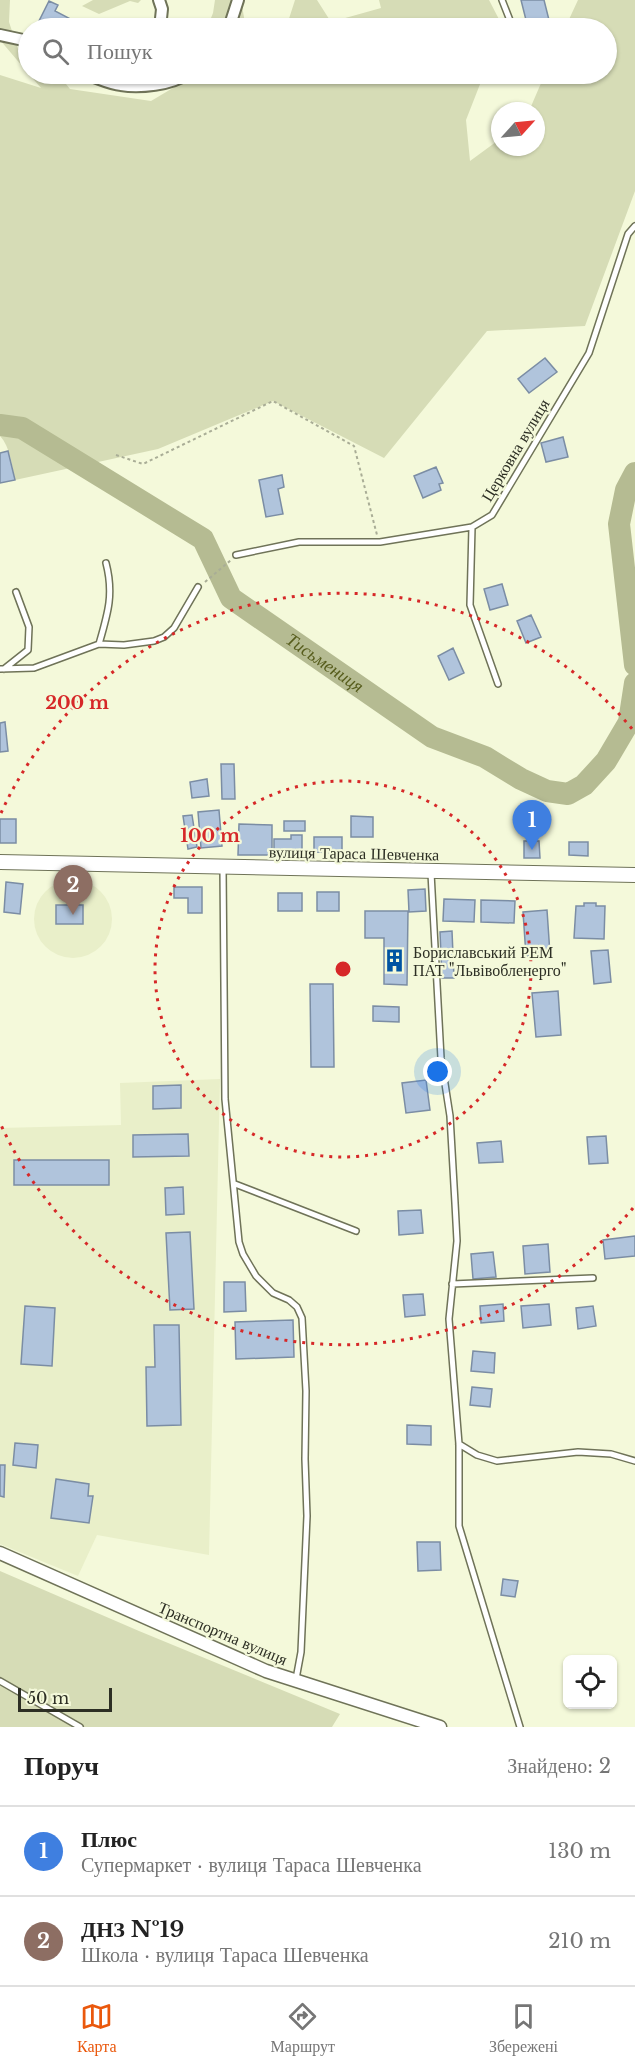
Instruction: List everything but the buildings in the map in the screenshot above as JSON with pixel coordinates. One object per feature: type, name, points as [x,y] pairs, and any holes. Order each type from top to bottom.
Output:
[{"type":"main road","name":"вулиця Тараса Шевченка","points":[[0,862],[635,875]]},
{"type":"street","points":[[159,0],[162,9],[161,18]]},
{"type":"street","points":[[232,18],[238,0]]},
{"type":"street","points":[[0,34],[18,38]]},
{"type":"street","points":[[116,84],[122,86],[157,84]]},
{"type":"street","name":"Транспортна вулиця","points":[[0,1553],[266,1671],[440,1727]]},
{"type":"lane","points":[[502,0],[509,18]]},
{"type":"lane","name":"Церковна вулиця","points":[[236,555],[298,542],[380,543],[472,527],[492,514],[589,353],[628,234],[635,226]]},
{"type":"lane","points":[[472,527],[470,604],[498,684]]},
{"type":"lane","points":[[99,644],[108,613],[111,583],[106,562]]},
{"type":"lane","points":[[2,669],[34,668],[99,644],[124,645],[154,641],[164,637],[174,628],[198,587]]},
{"type":"lane","points":[[2,669],[28,650],[29,627],[16,592]]},
{"type":"lane","points":[[223,866],[225,1099],[237,1219],[243,1254],[256,1276],[273,1293],[297,1306],[302,1318],[306,1391],[307,1516],[301,1652],[296,1681]]},
{"type":"lane","points":[[431,871],[441,1059],[450,1116],[455,1194],[457,1241],[449,1319],[459,1444],[459,1526],[520,1727]]},
{"type":"lane","points":[[235,1184],[356,1231]]},
{"type":"lane","points":[[452,1284],[593,1278]]},
{"type":"lane","points":[[459,1444],[477,1455],[497,1461],[578,1452],[611,1454],[635,1461]]},
{"type":"lane","points":[[0,1681],[80,1727]]},
{"type":"path","points":[[116,455],[143,464],[273,401],[354,446],[380,543]]},
{"type":"path","points":[[198,587],[236,555]]},
{"type":"shaded area","points":[[0,0],[10,0],[9,22],[18,49],[18,61],[0,40]]},
{"type":"shaded area","points":[[93,0],[141,0],[138,3],[130,1],[99,14],[82,6]]},
{"type":"shaded area","points":[[215,0],[241,0],[244,18],[211,18]]},
{"type":"shaded area","points":[[295,0],[317,0],[328,18],[289,18]]},
{"type":"shaded area","points":[[379,0],[489,0],[498,18],[345,18],[381,8]]},
{"type":"shaded area","points":[[578,0],[635,0],[635,191],[585,326],[487,331],[384,458],[273,401],[158,449],[15,480],[8,451],[0,436],[0,75],[18,81],[18,84],[41,88],[38,84],[66,84],[70,89],[151,101],[180,84],[480,84],[466,120],[470,161],[491,146],[491,156],[545,156],[545,102],[533,102],[541,84],[617,84],[617,18],[570,18]]},
{"type":"shaded area","points":[[73,880],[88,883],[101,891],[109,904],[112,919],[109,934],[101,947],[88,955],[73,958],[58,955],[45,947],[37,934],[34,919],[37,904],[45,891],[58,883]]},
{"type":"shaded area","points":[[220,1079],[209,1555],[97,1535],[78,1576],[0,1544],[0,1128],[121,1125],[120,1083]]},
{"type":"shaded area","points":[[0,1571],[340,1714],[332,1727],[0,1727]]},
{"type":"waterway","name":"Тисьмениця","points":[[0,425],[22,428],[203,539],[231,598],[432,737],[485,757],[521,779],[547,791],[568,794],[584,785],[606,761],[629,722],[635,683]]},
{"type":"waterway","name":"Тисьмениця","points":[[635,473],[626,490],[619,524],[635,665]]},
{"type":"place","name":"Плюс","points":[[532,850]]},
{"type":"place","name":"ДНЗ №19","points":[[73,915]]},
{"type":"place","name":"Бориславський РЕМ ПАТ \"Львівобленерго\"","points":[[395,961]]}]
